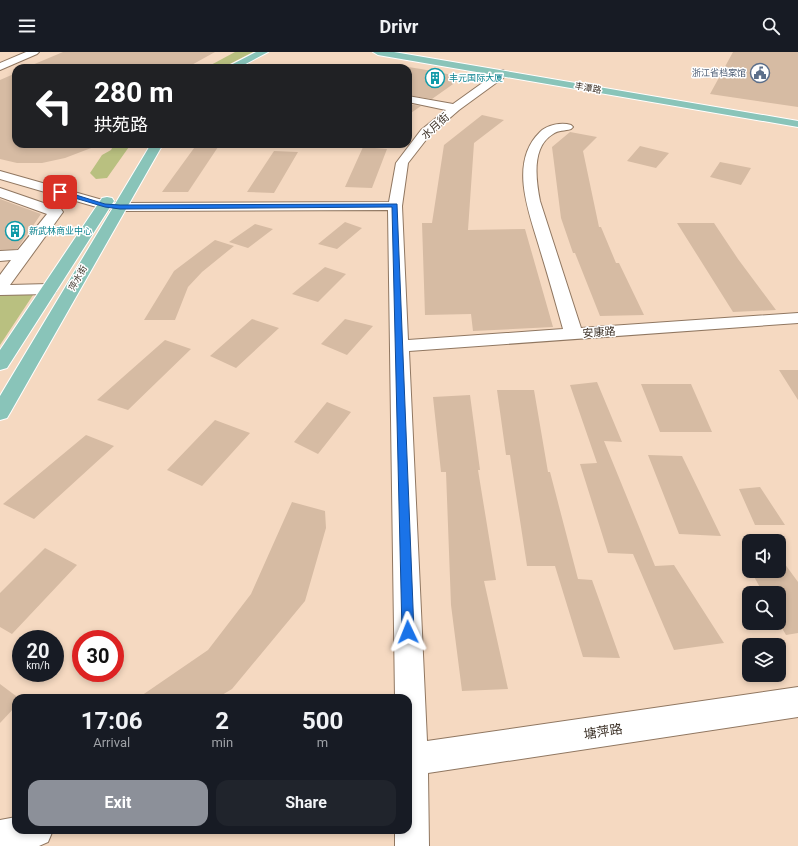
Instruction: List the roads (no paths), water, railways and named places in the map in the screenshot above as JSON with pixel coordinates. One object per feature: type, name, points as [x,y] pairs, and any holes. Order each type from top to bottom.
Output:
[{"type":"main road","points":[[238,64],[263,52]]},
{"type":"main road","points":[[254,64],[276,52]]},
{"type":"main road","name":"丰潭路","points":[[378,52],[798,124]]},
{"type":"main road","name":"丰潭路","points":[[408,52],[798,115]]},
{"type":"main road","name":"萍水街","points":[[0,364],[113,201],[153,148]]},
{"type":"main road","name":"萍水街","points":[[0,413],[113,201]]},
{"type":"street","points":[[0,67],[34,52]]},
{"type":"street","name":"水月街","points":[[408,694],[395,206],[402,163],[425,133],[503,73]]},
{"type":"street","points":[[412,100],[456,108]]},
{"type":"street","points":[[567,127],[555,128],[546,132],[539,139],[533,154],[529,182],[533,201],[574,334]]},
{"type":"street","points":[[0,174],[113,201],[395,206]]},
{"type":"street","points":[[0,192],[56,212],[23,255],[0,289]]},
{"type":"street","points":[[0,256],[23,255]]},
{"type":"street","points":[[0,289],[49,289]]},
{"type":"street","name":"安康路","points":[[399,346],[798,318]]},
{"type":"street","name":"塘萍路","points":[[412,760],[798,702]]},
{"type":"street","points":[[0,837],[15,834]]},
{"type":"street","name":"水月街","points":[[412,834],[412,846]]},
{"type":"place","name":"浙江省档案馆","points":[[760,73]]},
{"type":"place","name":"丰元国际大厦","points":[[435,78]]},
{"type":"place","name":"新武林商业中心","points":[[15,231]]}]
